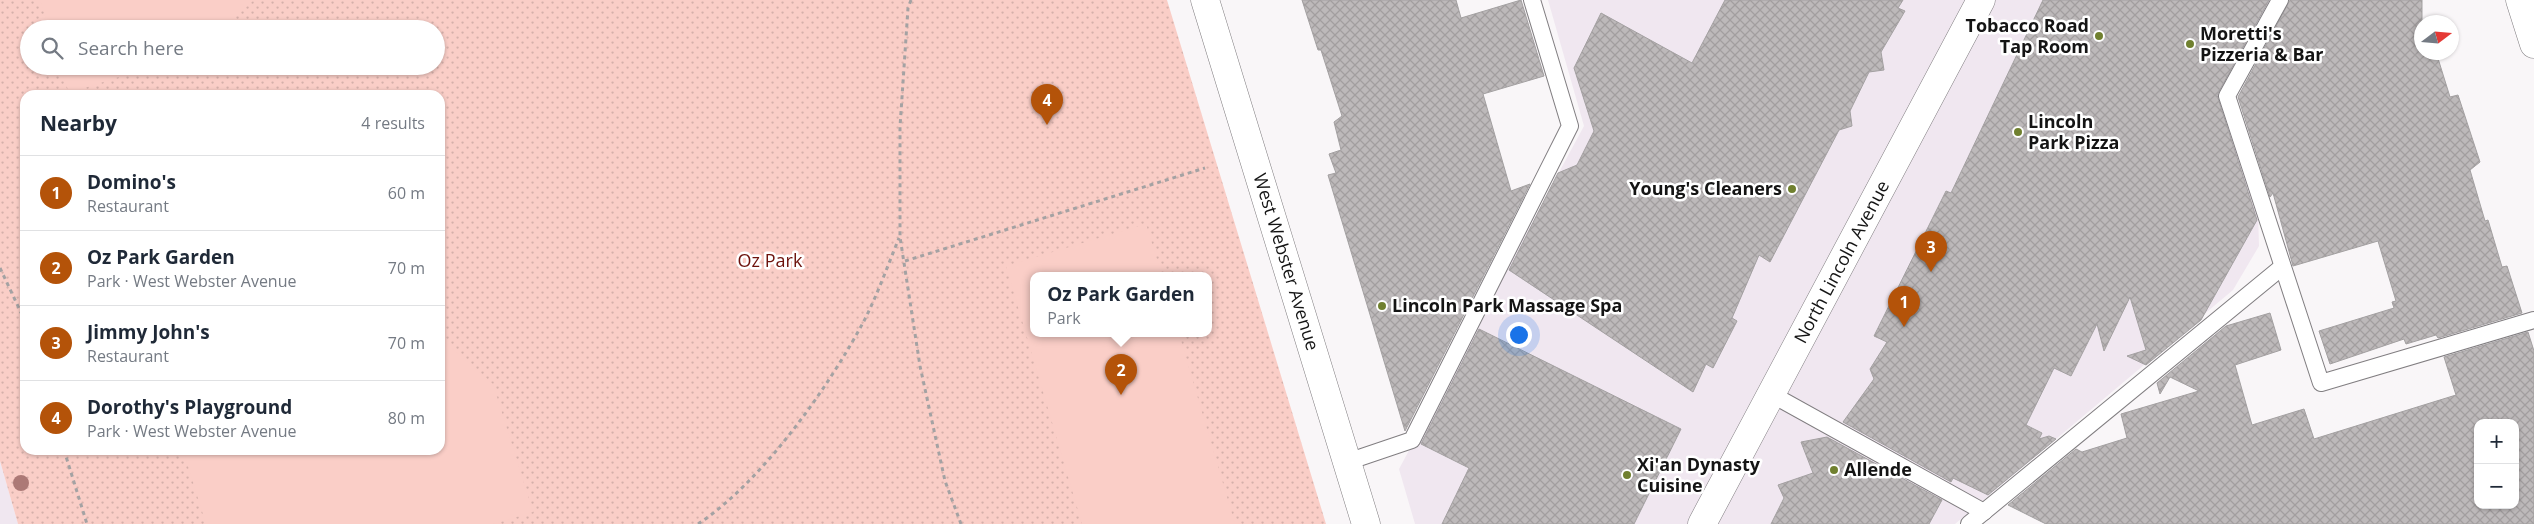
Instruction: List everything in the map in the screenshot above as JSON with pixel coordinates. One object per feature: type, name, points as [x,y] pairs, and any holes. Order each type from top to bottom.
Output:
[{"type":"street","name":"West Webster Avenue","points":[[1205,0],[1366,524]]},
{"type":"street","name":"North Lincoln Avenue","points":[[1702,524],[1982,0]]},
{"type":"street","points":[[2520,0],[2534,44]]},
{"type":"lane","points":[[1347,462],[1412,440],[1570,126],[1532,0]]},
{"type":"lane","points":[[2280,0],[2227,96],[2321,383],[2534,320]]},
{"type":"lane","points":[[1970,524],[2282,267]]},
{"type":"lane","points":[[1771,394],[1984,512]]},
{"type":"path","points":[[911,0],[908,8],[900,127],[900,237],[920,366],[946,481],[960,524]]},
{"type":"path","points":[[905,262],[1205,168]]},
{"type":"path","points":[[698,524],[714,513],[769,459],[821,391],[865,319],[900,237]]},
{"type":"path","points":[[0,268],[20,307]]},
{"type":"path","points":[[66,455],[87,524]]},
{"type":"shaded area","points":[[1548,0],[2271,0],[2222,90],[2258,213],[2259,246],[2233,290],[1955,524],[1415,524],[1399,469],[1584,126]]},
{"type":"shaded area","points":[[0,461],[18,524],[0,524]]},
{"type":"green space","name":"Oz Park","points":[[0,0],[1167,0],[1326,524],[18,524],[0,461]]},
{"type":"green space","points":[[40,0],[254,0],[232,20],[46,20]]},
{"type":"green space","points":[[63,75],[125,75],[78,90],[68,90]]},
{"type":"green space","points":[[1146,224],[1161,272],[1030,272],[1030,337],[1180,337],[1235,524],[1082,524],[1006,266]]},
{"type":"green space","points":[[445,342],[493,384],[533,512],[493,524],[206,524],[185,455],[445,455]]},
{"type":"building","points":[[1302,0],[1456,0],[1461,18],[1521,0],[1544,76],[1483,94],[1511,191],[1530,184],[1405,431],[1328,175],[1336,173],[1329,154],[1341,150],[1334,122],[1342,116],[1321,50],[1318,50]]},
{"type":"building","points":[[1725,0],[1903,0],[1898,8],[1905,11],[1881,52],[1884,70],[1869,72],[1850,111],[1852,126],[1839,130],[1770,262],[1759,255],[1732,318],[1737,321],[1713,368],[1706,364],[1693,392],[1509,270],[1558,173],[1577,165],[1594,131],[1574,68],[1601,13],[1692,63]]},
{"type":"building","points":[[2043,0],[2269,0],[2217,95],[2257,220],[2201,320],[2146,365],[2127,356],[2146,350],[2130,297],[2104,351],[2097,324],[2071,376],[2054,368],[2026,425],[2042,433],[2039,439],[2049,436],[2056,439],[1988,495],[1953,478],[1951,482],[1843,422],[1874,379],[1870,369],[1887,342],[1874,336],[1946,191],[1951,193]]},
{"type":"building","points":[[2290,0],[2422,0],[2422,15],[2414,15],[2414,60],[2438,60],[2450,97],[2458,95],[2480,162],[2470,170],[2485,221],[2488,220],[2502,267],[2507,266],[2522,313],[2438,338],[2436,335],[2406,344],[2404,339],[2330,364],[2319,331],[2394,308],[2392,302],[2396,301],[2378,241],[2293,266],[2273,193],[2270,197],[2238,97]]},
{"type":"building","points":[[2270,313],[2281,350],[2235,365],[2252,425],[2304,409],[2314,439],[2456,395],[2444,357],[2528,332],[2534,351],[2534,524],[2046,524],[2008,505],[2076,449],[2082,452],[2127,438],[2121,414],[2199,391],[2170,377],[2160,394],[2157,383],[2226,326]]},
{"type":"building","points":[[1479,329],[1681,429],[1634,524],[1442,524],[1469,468],[1421,444]]},
{"type":"building","points":[[1827,437],[1942,500],[1929,524],[1771,524],[1784,498],[1778,485],[1813,473],[1801,442]]},
{"type":"place","name":"Tobacco Road Tap Room","points":[[2099,36]]},
{"type":"place","name":"Moretti's Pizzeria & Bar","points":[[2190,44]]},
{"type":"place","name":"Dorothy's Playground","points":[[1047,125]]},
{"type":"place","name":"Lincoln Park Pizza","points":[[2018,132]]},
{"type":"place","name":"Young's Cleaners","points":[[1792,189]]},
{"type":"place","name":"Jimmy John's","points":[[1931,272]]},
{"type":"place","name":"Lincoln Park Massage Spa","points":[[1382,306]]},
{"type":"place","name":"Domino's","points":[[1904,327]]},
{"type":"place","name":"Oz Park Garden","points":[[1121,395]]},
{"type":"place","name":"Allende","points":[[1834,470]]},
{"type":"place","name":"Xi'an Dynasty Cuisine","points":[[1627,475]]}]
